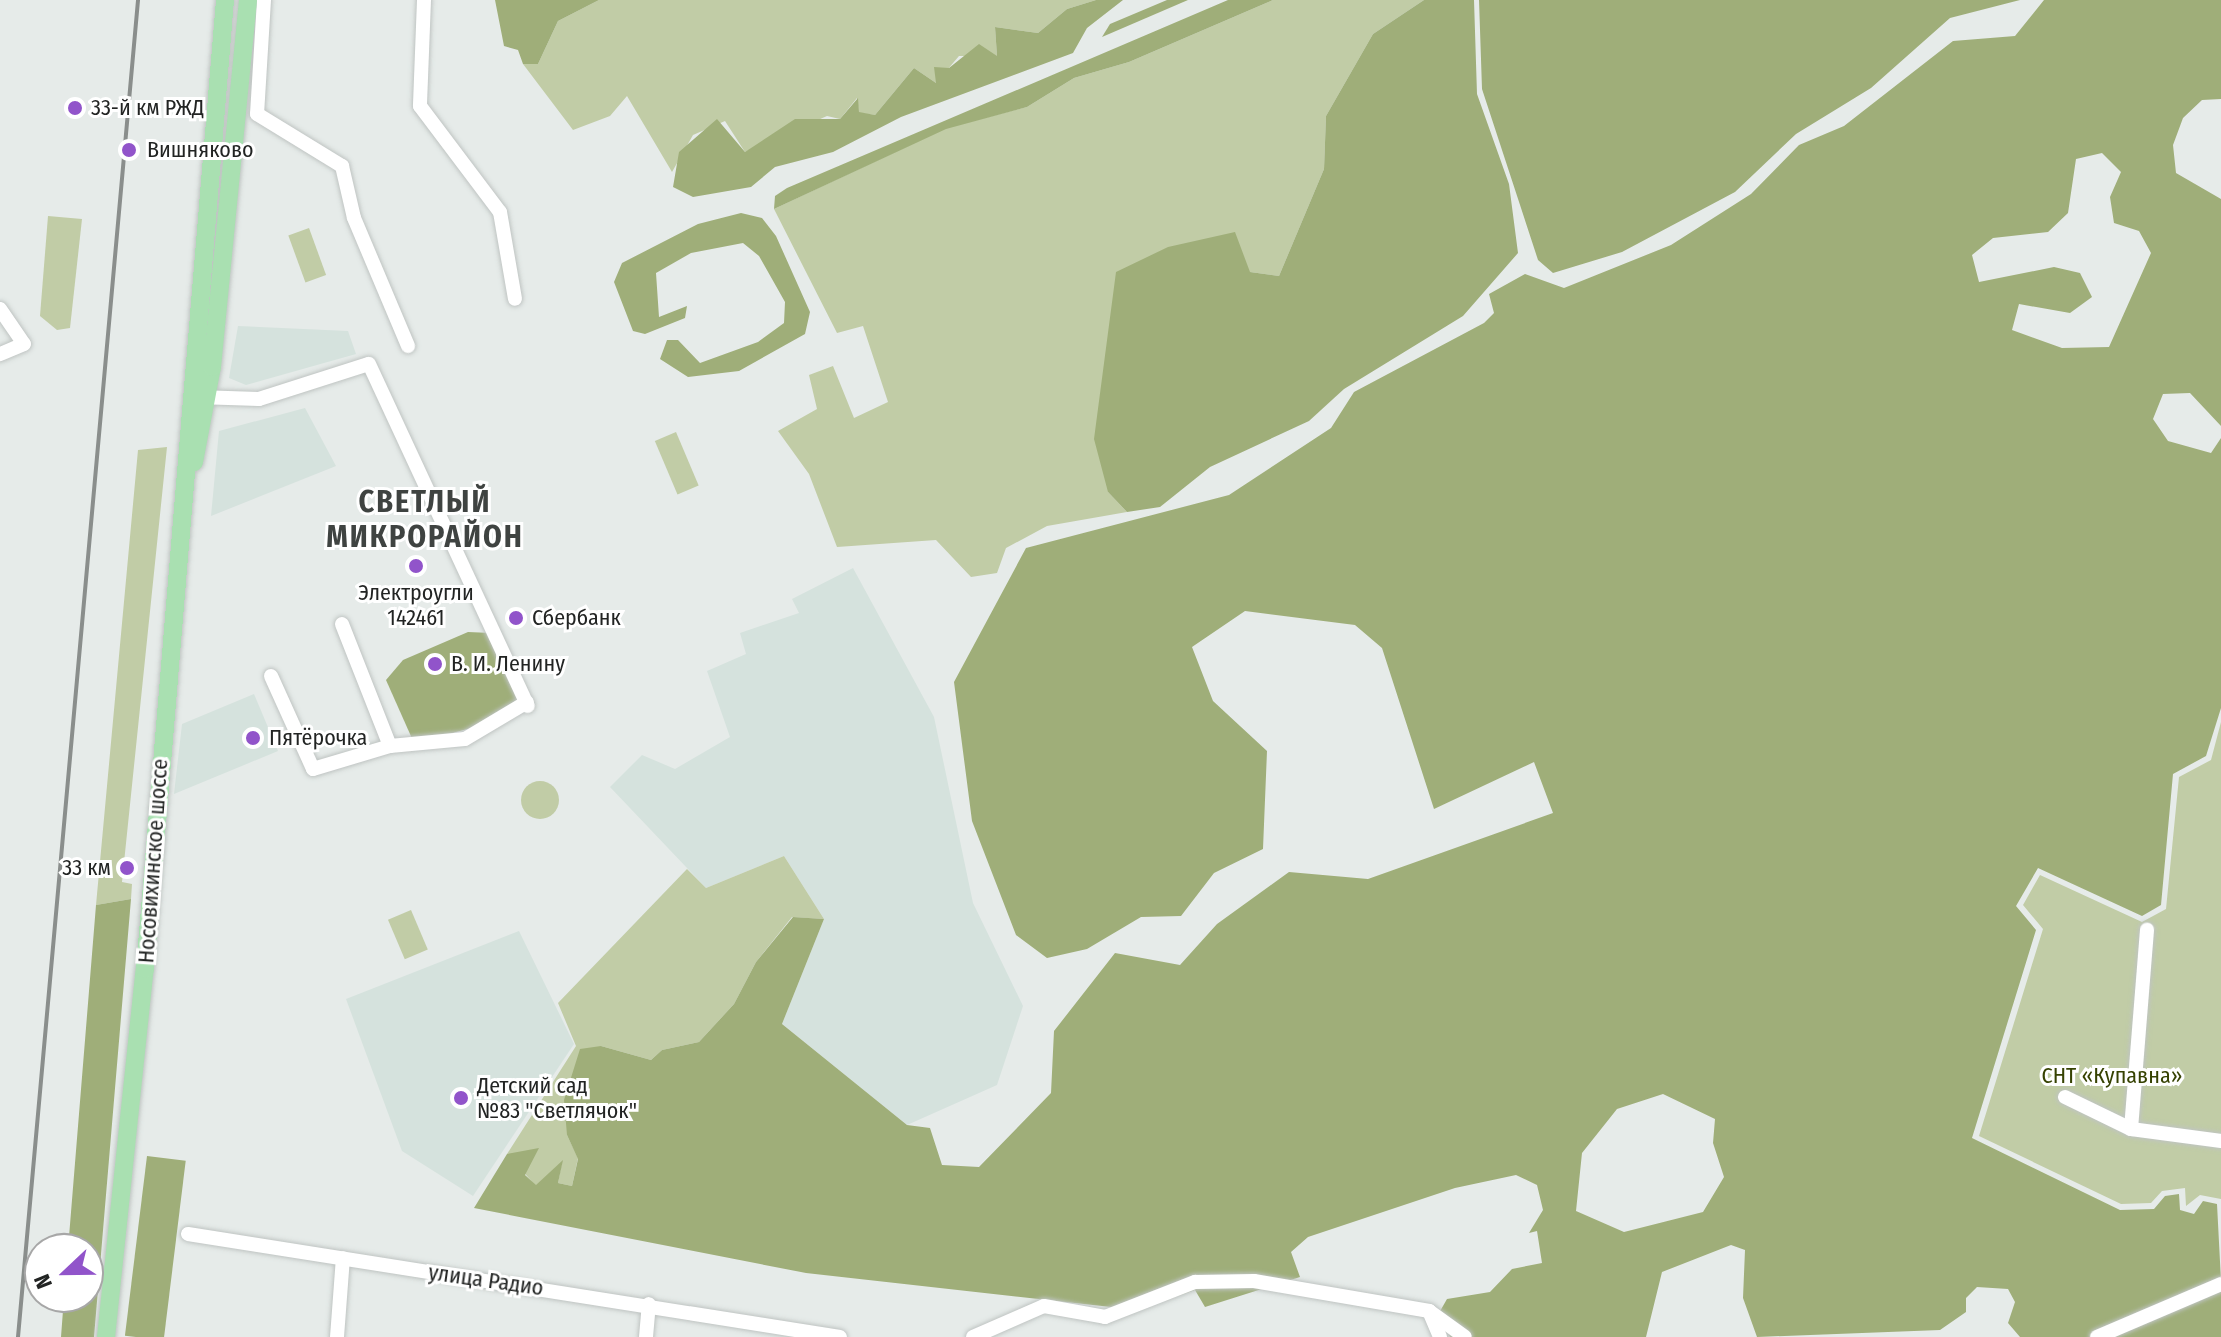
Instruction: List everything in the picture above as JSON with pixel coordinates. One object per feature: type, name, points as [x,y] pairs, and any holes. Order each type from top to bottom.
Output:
[{"type":"main road","name":"Носовихинское шоссе","points":[[197,397],[225,0]]},
{"type":"main road","name":"Носовихинское шоссе","points":[[106,1337],[117,1194],[145,969],[182,527],[248,0]]},
{"type":"street","points":[[264,0],[257,114],[342,166],[354,218],[408,346]]},
{"type":"street","points":[[424,0],[420,106],[500,212],[515,299]]},
{"type":"street","points":[[0,309],[24,338],[17,352],[0,354]]},
{"type":"street","points":[[197,397],[259,399],[369,364],[528,704],[465,739],[390,746],[313,769],[271,676]]},
{"type":"street","points":[[342,624],[390,746]]},
{"type":"street","points":[[2131,1129],[2147,930]]},
{"type":"street","points":[[2065,1097],[2131,1129],[2221,1141]]},
{"type":"street","name":"улица Радио","points":[[188,1234],[649,1304],[840,1337]]},
{"type":"street","points":[[337,1337],[343,1258]]},
{"type":"street","points":[[973,1337],[1044,1306],[1105,1317],[1195,1282],[1254,1281],[1429,1311],[1465,1337]]},
{"type":"street","points":[[2097,1337],[2221,1284]]},
{"type":"street","points":[[646,1337],[649,1304]]},
{"type":"street","points":[[1429,1311],[1440,1337]]},
{"type":"shaded area","points":[[238,326],[348,331],[356,354],[246,385],[229,378]]},
{"type":"shaded area","points":[[305,408],[336,466],[211,516],[219,431]]},
{"type":"shaded area","points":[[853,568],[934,717],[973,903],[1023,1006],[997,1085],[907,1125],[782,1024],[824,919],[784,856],[706,888],[610,787],[642,755],[675,769],[730,737],[707,671],[746,654],[740,633],[799,613],[792,599]]},
{"type":"shaded area","points":[[254,694],[278,751],[174,794],[182,724]]},
{"type":"shaded area","name":"Детский сад №83 \"Светлячок\"","points":[[519,931],[574,1044],[473,1196],[402,1151],[346,999]]},
{"type":"green space","points":[[495,0],[599,0],[558,21],[538,64],[523,64],[518,50],[504,46]]},
{"type":"green space","points":[[599,0],[1096,0],[1067,9],[1038,33],[995,27],[997,56],[959,56],[936,83],[914,68],[875,115],[859,113],[857,98],[840,119],[827,116],[745,152],[725,121],[693,135],[672,172],[627,96],[610,116],[573,130],[523,64],[538,64],[558,21]]},
{"type":"green space","points":[[1096,0],[1123,0],[1087,28],[1073,53],[901,117],[833,152],[775,167],[751,187],[693,197],[673,187],[679,152],[717,119],[745,152],[795,119],[840,119],[858,98],[859,112],[875,115],[914,68],[936,83],[934,67],[949,68],[979,44],[997,56],[995,27],[1038,33],[1067,9]]},
{"type":"green space","points":[[1167,0],[1188,0],[1102,37],[1110,24]]},
{"type":"green space","points":[[1228,0],[1273,0],[1129,62],[1074,78],[1027,107],[946,129],[774,209],[775,196],[787,188]]},
{"type":"green space","points":[[1273,0],[1424,0],[1373,34],[1326,116],[1324,169],[1279,276],[1250,272],[1108,492],[1127,512],[1047,526],[1006,548],[997,573],[971,577],[936,540],[837,547],[809,474],[778,431],[817,409],[809,375],[833,366],[854,418],[888,402],[863,326],[837,333],[774,209],[946,128],[1027,107],[1074,78],[1129,62]]},
{"type":"green space","points":[[1424,0],[1474,0],[1477,94],[1509,184],[1518,253],[1463,316],[1344,389],[1309,421],[1210,467],[1160,507],[1127,512],[1108,492],[1094,439],[1116,272],[1168,247],[1235,232],[1250,272],[1279,276],[1324,169],[1326,116],[1373,34]]},
{"type":"green space","points":[[1479,0],[2020,0],[1950,18],[1871,88],[1796,134],[1735,192],[1622,252],[1553,273],[1538,260],[1482,89]]},
{"type":"green space","points":[[2044,0],[2221,0],[2221,99],[2202,100],[2183,118],[2173,145],[2176,173],[2221,199],[2221,426],[2190,393],[2163,394],[2153,419],[2168,441],[2211,453],[2221,438],[2221,708],[2206,756],[2173,774],[2161,905],[2142,916],[2038,868],[2016,906],[2036,930],[1972,1138],[2120,1210],[2154,1209],[2165,1196],[2179,1194],[2180,1210],[2194,1214],[2203,1201],[2217,1204],[2221,1281],[2093,1337],[2020,1337],[2008,1323],[2015,1302],[2008,1289],[1977,1287],[1966,1298],[1966,1312],[1940,1330],[1757,1337],[1743,1298],[1745,1250],[1731,1245],[1662,1272],[1646,1337],[1450,1337],[1439,1313],[1447,1299],[1490,1292],[1512,1269],[1542,1263],[1537,1231],[1529,1233],[1543,1210],[1537,1185],[1516,1175],[1455,1188],[1308,1237],[1291,1252],[1300,1277],[1205,1307],[1195,1290],[1138,1310],[806,1273],[474,1208],[507,1154],[539,1148],[525,1175],[536,1185],[563,1160],[558,1183],[572,1186],[578,1159],[567,1135],[564,1100],[580,1049],[601,1046],[651,1060],[662,1050],[699,1042],[734,1004],[756,962],[793,917],[824,919],[782,1024],[907,1125],[930,1128],[942,1165],[979,1167],[1051,1093],[1054,1031],[1115,953],[1180,965],[1217,924],[1289,872],[1368,879],[1553,813],[1534,762],[1434,809],[1382,648],[1355,625],[1245,611],[1192,647],[1213,701],[1267,751],[1263,849],[1214,873],[1181,916],[1141,917],[1087,949],[1047,958],[1016,935],[972,821],[954,682],[1026,548],[1229,495],[1331,428],[1354,392],[1484,323],[1494,313],[1489,294],[1525,274],[1564,288],[1671,245],[1751,194],[1799,145],[1844,126],[1953,41],[2015,36]],"holes":[[[2102,153],[2121,172],[2110,197],[2114,223],[2139,231],[2151,253],[2109,347],[2062,348],[2012,330],[2019,304],[2070,313],[2092,297],[2080,273],[2054,267],[1979,282],[1972,255],[1993,238],[2048,232],[2068,213],[2076,159]],[[1663,1094],[1715,1119],[1713,1143],[1724,1177],[1703,1212],[1624,1232],[1576,1211],[1582,1153],[1617,1109]]]},
{"type":"green space","points":[[741,213],[762,218],[776,236],[810,312],[805,334],[739,371],[688,377],[660,359],[667,340],[678,340],[700,363],[758,342],[784,323],[785,302],[759,256],[743,243],[691,253],[656,273],[659,317],[687,306],[685,318],[645,334],[633,331],[614,282],[622,263],[698,224]]},
{"type":"green space","points":[[48,216],[82,219],[70,328],[57,330],[40,316]]},
{"type":"green space","points":[[309,228],[326,275],[305,283],[288,236]]},
{"type":"green space","points":[[676,432],[699,485],[677,494],[655,441]]},
{"type":"green space","points":[[167,447],[122,882],[132,884],[131,899],[96,905],[138,450]]},
{"type":"green space","points":[[468,632],[491,633],[521,698],[479,726],[414,743],[386,680],[403,660]]},
{"type":"green space","name":"СНТ «Купавна»","points":[[2221,722],[2221,1199],[2200,1195],[2186,1206],[2185,1188],[2162,1191],[2151,1203],[2121,1204],[1979,1136],[2043,929],[2023,905],[2040,875],[2142,922],[2166,909],[2179,777],[2211,760]]},
{"type":"green space","points":[[540,781],[553,787],[559,800],[553,813],[540,819],[527,813],[521,800],[527,787]]},
{"type":"green space","points":[[784,856],[824,919],[792,917],[756,962],[734,1004],[699,1042],[662,1050],[651,1060],[601,1046],[567,1135],[578,1158],[572,1186],[558,1183],[562,1162],[536,1186],[507,1154],[576,1046],[558,1003],[687,869],[706,888]]},
{"type":"green space","points":[[131,899],[103,1233],[69,1233],[96,905]]},
{"type":"green space","points":[[411,910],[428,950],[405,959],[388,920]]},
{"type":"green space","points":[[147,1156],[186,1161],[164,1337],[125,1336]]},
{"type":"green space","points":[[2221,1291],[2221,1337],[2113,1337]]},
{"type":"green space","points":[[63,1313],[96,1313],[94,1337],[61,1337]]},
{"type":"railway","points":[[18,1337],[138,0]]},
{"type":"place","name":"33-й км РЖД","points":[[75,108]]},
{"type":"place","name":"Вишняково","points":[[129,150]]},
{"type":"place","name":"Электроугли 142461","points":[[416,566]]},
{"type":"place","name":"Сбербанк","points":[[516,618]]},
{"type":"place","name":"В. И. Ленину","points":[[435,664]]},
{"type":"place","name":"Пятёрочка","points":[[253,738]]},
{"type":"place","name":"33 км","points":[[127,868]]},
{"type":"place","name":"Детский сад №83 \"Светлячок\"","points":[[461,1098]]},
{"type":"district","name":"СВЕТЛЫЙ МИКРОРАЙОН","points":[[425,519]]}]
